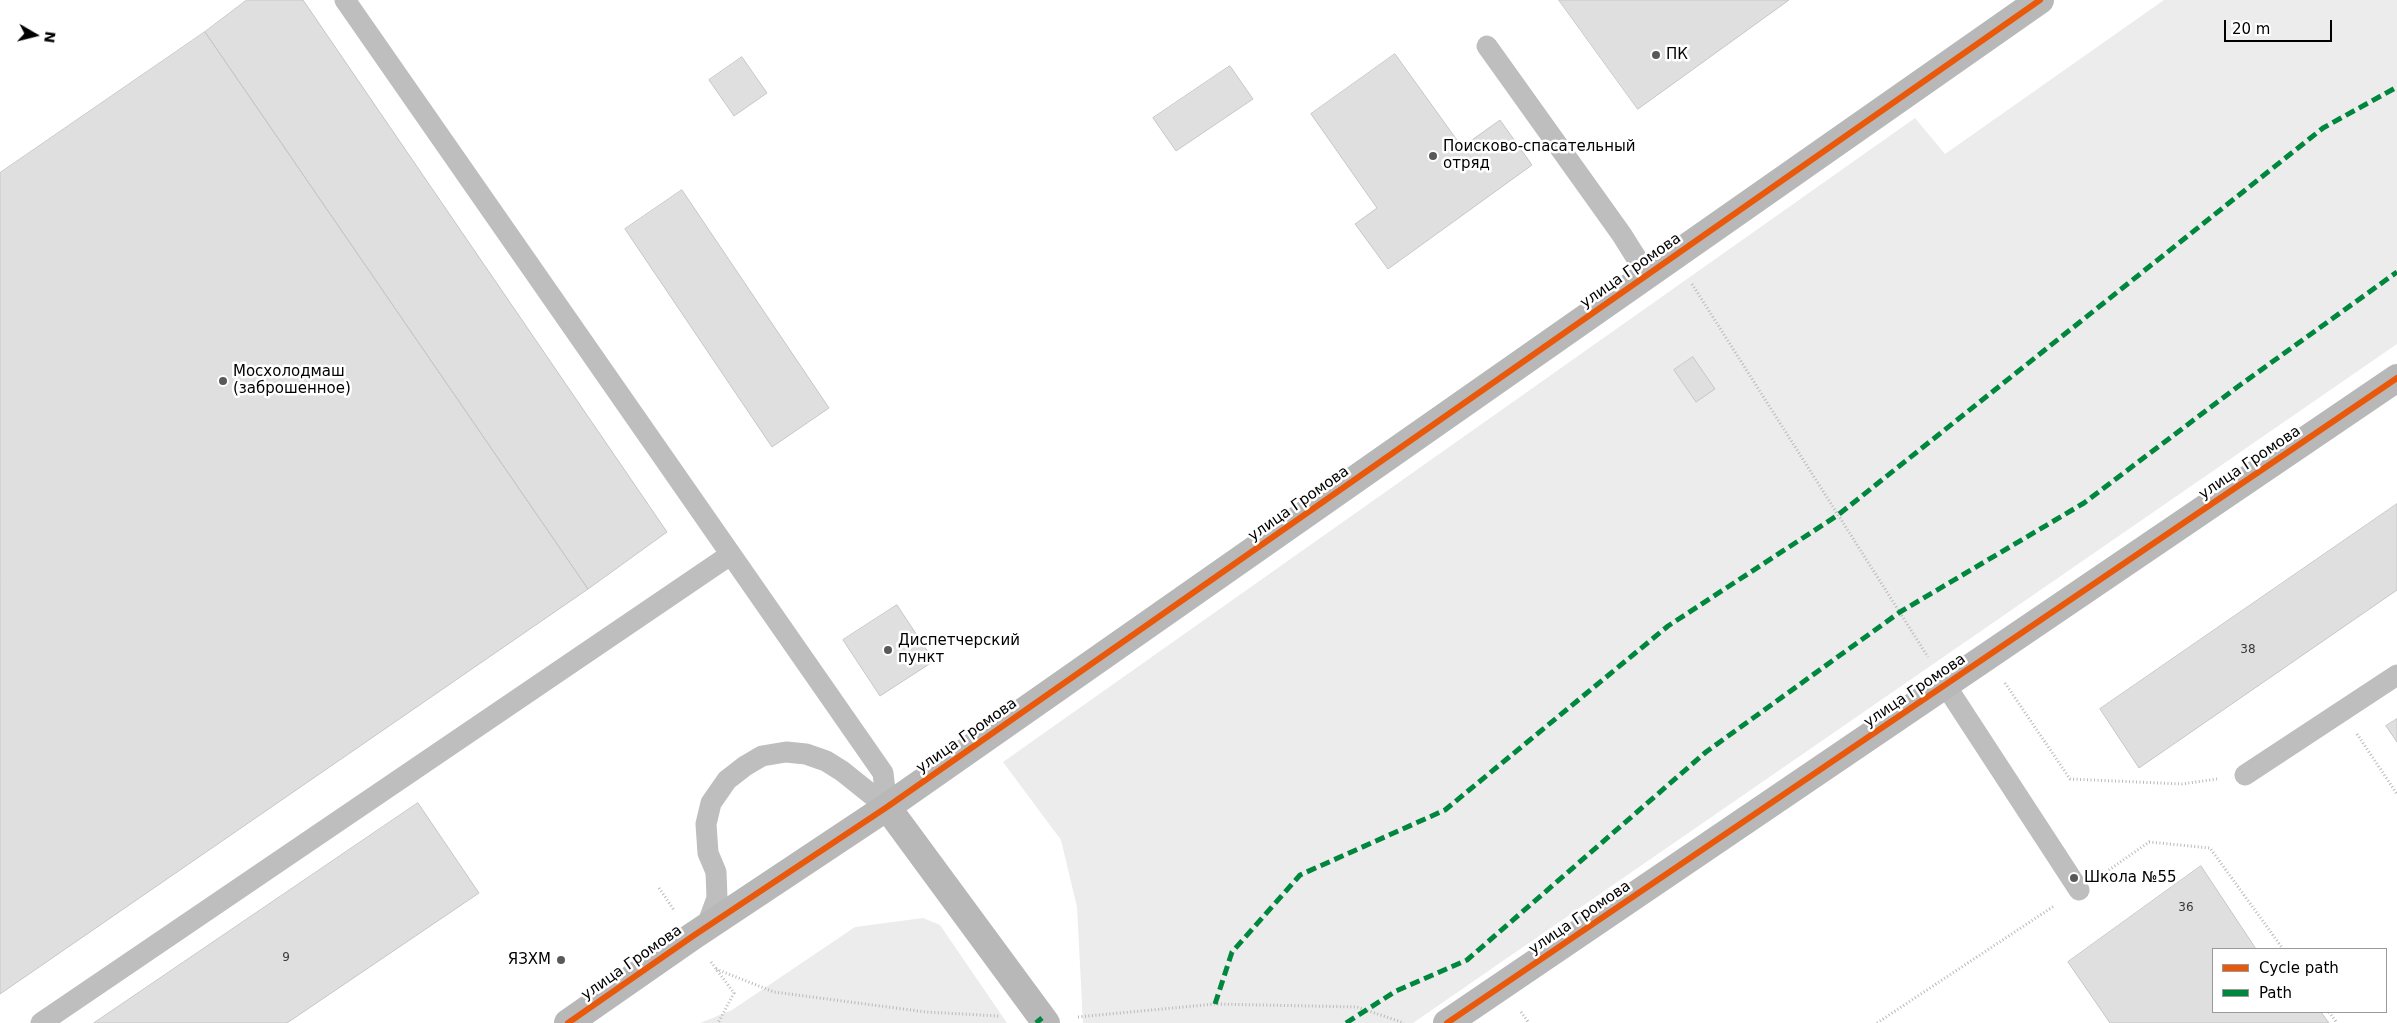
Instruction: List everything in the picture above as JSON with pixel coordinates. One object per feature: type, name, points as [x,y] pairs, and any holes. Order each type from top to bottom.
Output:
[{"type":"street","name":"улица Громова","points":[[568,1023],[887,807],[2040,0]]},
{"type":"street","name":"улица Громова","points":[[1446,1023],[1946,686],[2397,378]]},
{"type":"street","points":[[887,807],[1046,1023]]},
{"type":"lane","points":[[345,0],[883,772],[887,807]]},
{"type":"lane","points":[[1487,46],[1622,235],[1647,275]]},
{"type":"lane","points":[[41,1023],[730,555]]},
{"type":"lane","points":[[2245,775],[2397,675]]},
{"type":"lane","points":[[1946,686],[2079,890]]},
{"type":"lane","points":[[706,928],[717,898],[716,872],[708,853],[706,834],[706,824],[711,802],[727,780],[745,766],[762,756],[786,752],[806,754],[826,761],[842,771],[887,807]]},
{"type":"path","points":[[1674,256],[1946,686]]},
{"type":"path","points":[[2004,682],[2070,779],[2182,784],[2245,775]]},
{"type":"path","points":[[2342,711],[2397,794]]},
{"type":"path","points":[[1521,1012],[1528,1023]]},
{"type":"shaded area","points":[[2164,0],[2397,0],[2397,344],[1413,1023],[1083,1023],[1077,907],[1061,840],[1003,762],[1915,118],[1945,154]]},
{"type":"shaded area","points":[[923,918],[940,925],[1007,1023],[700,1023],[732,1010],[855,927]]},
{"type":"building","points":[[247,0],[303,0],[667,532],[588,589],[205,32]]},
{"type":"building","name":"ПК","points":[[1559,0],[1789,0],[1638,109]]},
{"type":"building","name":"Мосхолодмаш (заброшенное)","points":[[205,32],[588,589],[0,994],[0,173]]},
{"type":"building","name":"Поисково-спасательный отряд","points":[[1395,54],[1462,147],[1500,120],[1532,165],[1388,269],[1355,224],[1377,208],[1311,114]]},
{"type":"building","points":[[742,57],[767,93],[734,116],[709,80]]},
{"type":"building","points":[[1230,66],[1253,99],[1176,151],[1153,118]]},
{"type":"building","points":[[682,190],[829,408],[772,447],[625,229]]},
{"type":"building","points":[[1693,357],[1715,389],[1696,402],[1674,370]]},
{"type":"building","points":[[2397,504],[2397,590],[2139,768],[2100,709]]},
{"type":"building","name":"Диспетчерский пункт","points":[[897,605],[934,661],[880,696],[843,640]]},
{"type":"building","points":[[2397,719],[2397,742],[2386,726]]},
{"type":"building","points":[[418,803],[479,893],[287,1023],[94,1023]]},
{"type":"building","points":[[2201,866],[2255,948],[2212,948],[2212,1013],[2322,1013],[2329,1023],[2110,1023],[2068,962]]},
{"type":"marked path","points":[[1215,1004],[1232,952],[1300,875],[1445,810],[1668,626],[1838,515],[2323,128],[2397,87]]},
{"type":"marked path","points":[[1346,1023],[1396,991],[1467,960],[1706,752],[1900,612],[2084,503],[2236,388],[2397,272]]},
{"type":"marked path","points":[[1036,1023],[1042,1018]]},
{"type":"cycle path","points":[[568,1023],[693,936],[887,807],[2040,0]]},
{"type":"cycle path","points":[[1447,1023],[2397,378]]},
{"type":"place","name":"ПК","points":[[1656,55]]},
{"type":"place","name":"Поисково-спасательный отряд","points":[[1433,156]]},
{"type":"place","name":"Мосхолодмаш (заброшенное)","points":[[223,381]]},
{"type":"place","name":"Диспетчерский пункт","points":[[888,650]]},
{"type":"place","name":"Школа №55","points":[[2074,878]]},
{"type":"place","name":"ЯЗХМ","points":[[561,960]]}]
